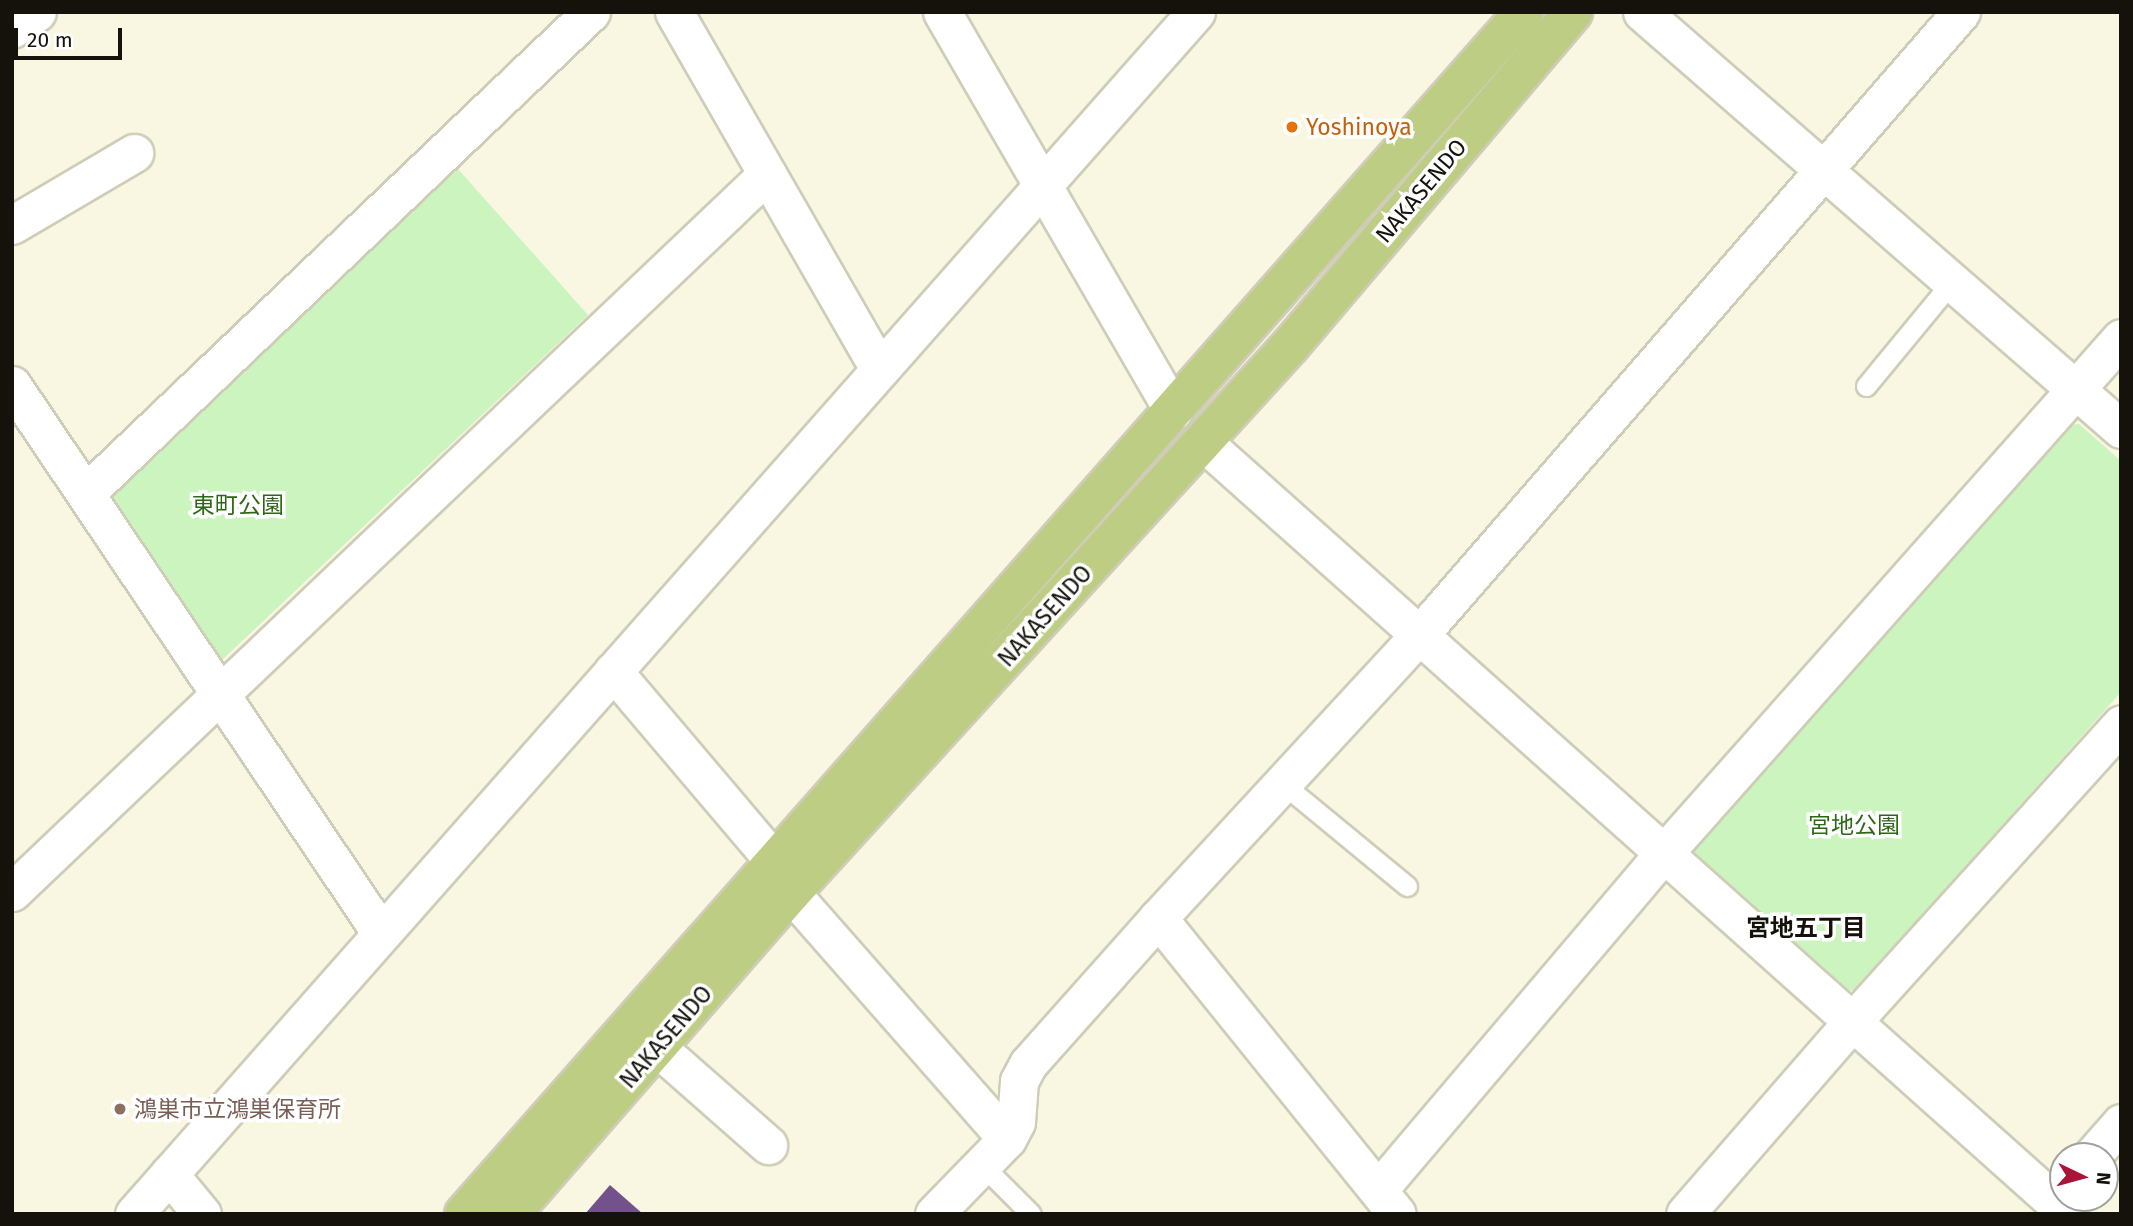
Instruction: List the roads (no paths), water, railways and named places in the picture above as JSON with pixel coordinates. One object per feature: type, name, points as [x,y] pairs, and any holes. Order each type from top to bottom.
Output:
[{"type":"highway","name":"NAKASENDO","points":[[511,1214],[658,1048],[783,877],[1173,411],[1524,12]]},
{"type":"highway","name":"NAKASENDO","points":[[464,1214],[1290,346],[1573,12]]},
{"type":"street","points":[[12,29],[37,12]]},
{"type":"street","points":[[87,492],[591,12]]},
{"type":"street","points":[[674,12],[879,369]]},
{"type":"street","points":[[942,12],[1173,411]]},
{"type":"street","points":[[134,1214],[1196,12]]},
{"type":"street","points":[[1642,12],[2121,429]]},
{"type":"street","points":[[934,1214],[994,1152],[1016,1122],[1019,1081],[1028,1064],[1158,918],[1421,633],[1961,12]]},
{"type":"street","points":[[12,225],[134,153]]},
{"type":"street","points":[[12,892],[767,174]]},
{"type":"street","points":[[1158,918],[1387,1202],[1665,852],[2121,338]]},
{"type":"street","points":[[12,385],[87,492],[381,933]]},
{"type":"street","points":[[1202,441],[1421,633],[2049,1198]]},
{"type":"street","points":[[613,671],[783,877],[994,1152]]},
{"type":"street","points":[[1685,1214],[1853,1021],[2121,724]]},
{"type":"street","points":[[658,1048],[768,1144]]},
{"type":"street","points":[[2104,1142],[2121,1123]]},
{"type":"street","points":[[169,1174],[202,1214]]},
{"type":"lane","points":[[1866,386],[1951,282]]},
{"type":"lane","points":[[1282,783],[1407,887]]},
{"type":"lane","points":[[994,1152],[1031,1214]]},
{"type":"place","name":"Yoshinoya","points":[[1292,127]]},
{"type":"place","name":"鴻巣市立鴻巣保育所","points":[[120,1109]]},
{"type":"district","name":"宮地五丁目","points":[[1806,929]]},
{"type":"park label","name":"東町公園","points":[[238,505]]},
{"type":"park label","name":"宮地公園","points":[[1854,825]]}]
